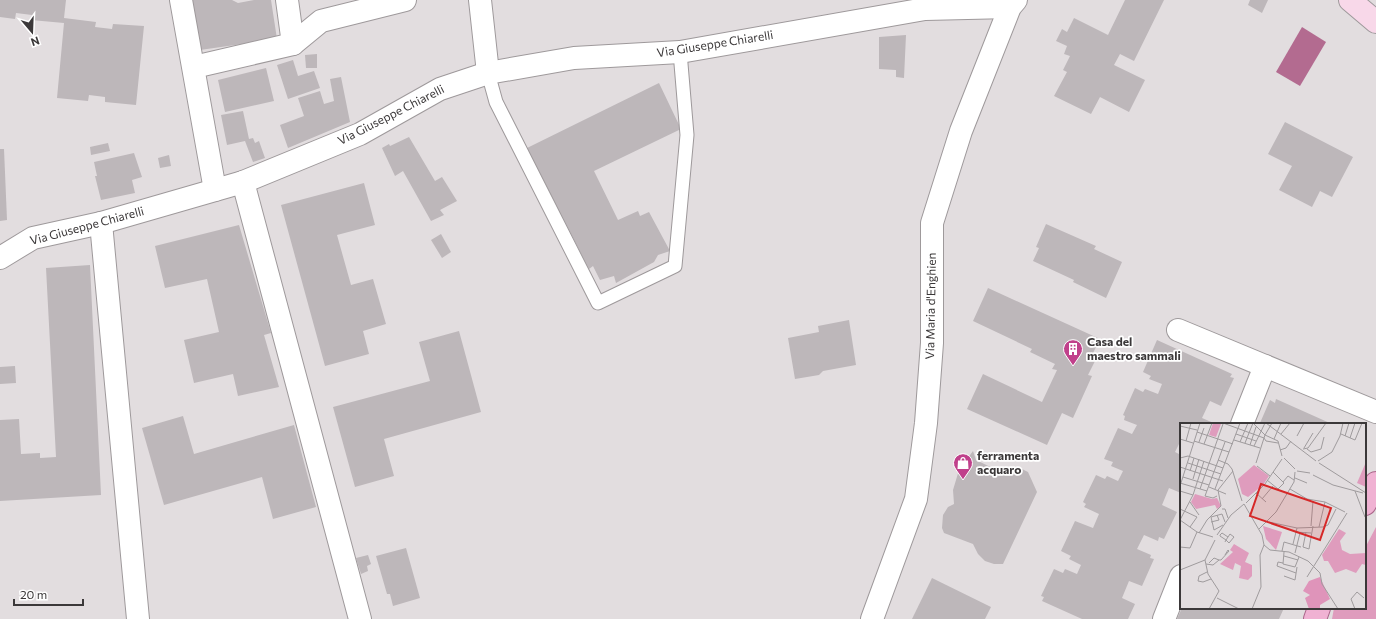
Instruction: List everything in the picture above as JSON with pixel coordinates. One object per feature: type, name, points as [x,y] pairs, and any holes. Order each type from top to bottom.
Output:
[{"type":"main road","points":[[1350,0],[1376,22]]},
{"type":"main road","points":[[1366,502],[1376,483]]},
{"type":"main road","points":[[1315,619],[1319,609]]},
{"type":"street","points":[[181,0],[215,190]]},
{"type":"street","points":[[287,0],[293,44]]},
{"type":"street","points":[[194,67],[293,44],[321,21],[399,0]]},
{"type":"street","points":[[480,0],[488,73]]},
{"type":"street","name":"Via Giuseppe Chiarelli","points":[[0,258],[33,238],[101,223],[243,182],[360,134],[440,89],[488,73],[574,58],[680,52],[925,9],[1013,4]]},
{"type":"street","name":"Via Maria d'Enghien","points":[[872,619],[916,499],[926,423],[932,342],[932,223],[961,131],[1013,4]]},
{"type":"street","points":[[243,182],[360,619]]},
{"type":"street","points":[[101,223],[138,619]]},
{"type":"street","points":[[1178,330],[1376,412]]},
{"type":"street","points":[[1242,423],[1265,366]]},
{"type":"street","points":[[1164,619],[1180,579]]},
{"type":"lane","points":[[488,73],[496,102],[598,303],[675,266],[687,135],[680,52]]},
{"type":"shaded area","points":[[1302,27],[1326,42],[1300,86],[1276,72]]},
{"type":"shaded area","points":[[1376,527],[1376,619],[1332,619],[1334,609],[1366,609],[1366,546]]},
{"type":"building","points":[[0,0],[66,0],[64,18],[96,22],[95,27],[112,29],[113,24],[144,26],[136,105],[105,102],[105,97],[89,95],[88,101],[57,98],[64,23],[31,20],[32,15],[16,13],[15,19],[0,17]]},
{"type":"building","points":[[192,0],[232,0],[238,3],[254,0],[271,0],[277,39],[200,50]]},
{"type":"building","points":[[1125,0],[1164,0],[1134,61],[1120,54],[1114,65],[1145,80],[1129,112],[1100,97],[1091,114],[1054,96],[1067,72],[1063,70],[1070,56],[1064,54],[1067,46],[1056,41],[1062,29],[1067,32],[1074,18],[1108,35]]},
{"type":"building","points":[[1250,0],[1268,0],[1262,13],[1248,5]]},
{"type":"building","points":[[906,35],[904,78],[896,77],[896,70],[879,69],[879,37]]},
{"type":"building","points":[[317,54],[317,68],[306,68],[305,55]]},
{"type":"building","points":[[293,60],[298,76],[314,71],[320,88],[288,99],[277,65]]},
{"type":"building","points":[[266,68],[274,101],[225,112],[218,80]]},
{"type":"building","points":[[341,77],[350,122],[288,148],[280,125],[304,116],[298,98],[320,91],[324,104],[334,101],[330,79]]},
{"type":"building","points":[[659,83],[681,129],[594,171],[618,220],[638,211],[640,216],[649,212],[670,251],[658,255],[654,262],[616,283],[614,276],[600,280],[593,266],[589,269],[527,148]]},
{"type":"building","points":[[243,111],[249,139],[253,138],[255,143],[259,141],[265,158],[253,162],[245,141],[227,145],[221,115]]},
{"type":"building","points":[[1285,122],[1353,157],[1332,197],[1320,191],[1312,207],[1279,190],[1292,166],[1268,154]]},
{"type":"building","points":[[409,137],[435,181],[442,177],[457,201],[440,210],[444,215],[431,221],[403,171],[395,176],[382,148]]},
{"type":"building","points":[[108,143],[110,151],[91,155],[90,147]]},
{"type":"building","points":[[0,149],[4,149],[7,220],[0,221]]},
{"type":"building","points":[[134,153],[142,177],[132,180],[135,193],[101,200],[95,176],[97,176],[94,162]]},
{"type":"building","points":[[169,155],[171,166],[160,168],[158,158]]},
{"type":"building","points":[[364,183],[375,225],[337,235],[351,285],[373,279],[386,324],[363,331],[369,354],[325,366],[281,205]]},
{"type":"building","points":[[1046,224],[1096,246],[1094,249],[1122,262],[1106,298],[1073,282],[1074,280],[1033,261],[1039,248],[1036,247]]},
{"type":"building","points":[[239,225],[271,333],[264,335],[279,387],[238,396],[233,374],[194,383],[184,340],[219,332],[207,279],[165,288],[155,246]]},
{"type":"building","points":[[441,234],[451,252],[442,258],[431,240]]},
{"type":"building","points":[[90,265],[101,495],[0,501],[0,420],[19,419],[21,454],[40,453],[40,458],[56,457],[46,268]]},
{"type":"building","name":"Casa del maestro sammali","points":[[988,288],[1100,339],[1093,353],[1098,355],[1088,375],[1092,376],[1073,418],[1062,413],[1047,445],[967,409],[983,374],[1042,402],[1057,370],[1052,369],[1055,364],[1030,352],[1032,349],[973,321]]},
{"type":"building","points":[[849,320],[856,365],[823,371],[819,375],[795,379],[788,338],[819,332],[818,326]]},
{"type":"building","points":[[459,331],[481,412],[384,439],[394,476],[355,487],[333,407],[430,381],[419,342]]},
{"type":"building","points":[[1157,340],[1232,374],[1230,377],[1234,378],[1221,406],[1210,401],[1202,418],[1214,423],[1180,423],[1180,444],[1175,452],[1180,454],[1180,493],[1169,488],[1162,505],[1177,512],[1164,539],[1159,537],[1158,541],[1144,535],[1137,549],[1151,555],[1150,558],[1154,559],[1142,586],[1129,581],[1122,598],[1135,604],[1128,619],[1082,619],[1042,601],[1044,597],[1041,596],[1054,569],[1063,573],[1065,569],[1077,574],[1081,565],[1069,559],[1071,556],[1061,551],[1075,521],[1093,528],[1099,514],[1084,507],[1086,504],[1083,502],[1096,475],[1105,479],[1107,476],[1118,481],[1123,471],[1111,466],[1113,462],[1104,459],[1118,428],[1132,434],[1137,425],[1124,420],[1125,416],[1123,415],[1135,388],[1143,392],[1145,389],[1158,394],[1162,384],[1149,379],[1151,376],[1143,372]]},
{"type":"building","points":[[15,366],[16,383],[0,384],[0,367]]},
{"type":"building","points":[[1276,399],[1330,423],[1260,423],[1270,400],[1275,403]]},
{"type":"building","points":[[183,416],[194,454],[294,425],[316,507],[273,519],[262,477],[164,505],[142,428]]},
{"type":"building","points":[[973,451],[976,460],[1007,475],[1015,469],[1022,469],[1028,472],[1037,492],[1003,564],[994,564],[985,561],[978,554],[973,544],[944,533],[942,528],[943,515],[948,507],[954,504],[953,490],[959,470]]},
{"type":"building","points":[[406,548],[420,598],[393,606],[390,594],[387,594],[376,556]]},
{"type":"building","points":[[368,555],[371,564],[367,566],[368,571],[361,574],[356,558]]},
{"type":"building","points":[[932,578],[991,607],[985,619],[912,619]]},
{"type":"building","points":[[1182,609],[1284,609],[1279,619],[1177,619]]},
{"type":"place","name":"Casa del maestro sammali","points":[[1073,366]]},
{"type":"place","name":"ferramenta acquaro","points":[[963,480]]}]
